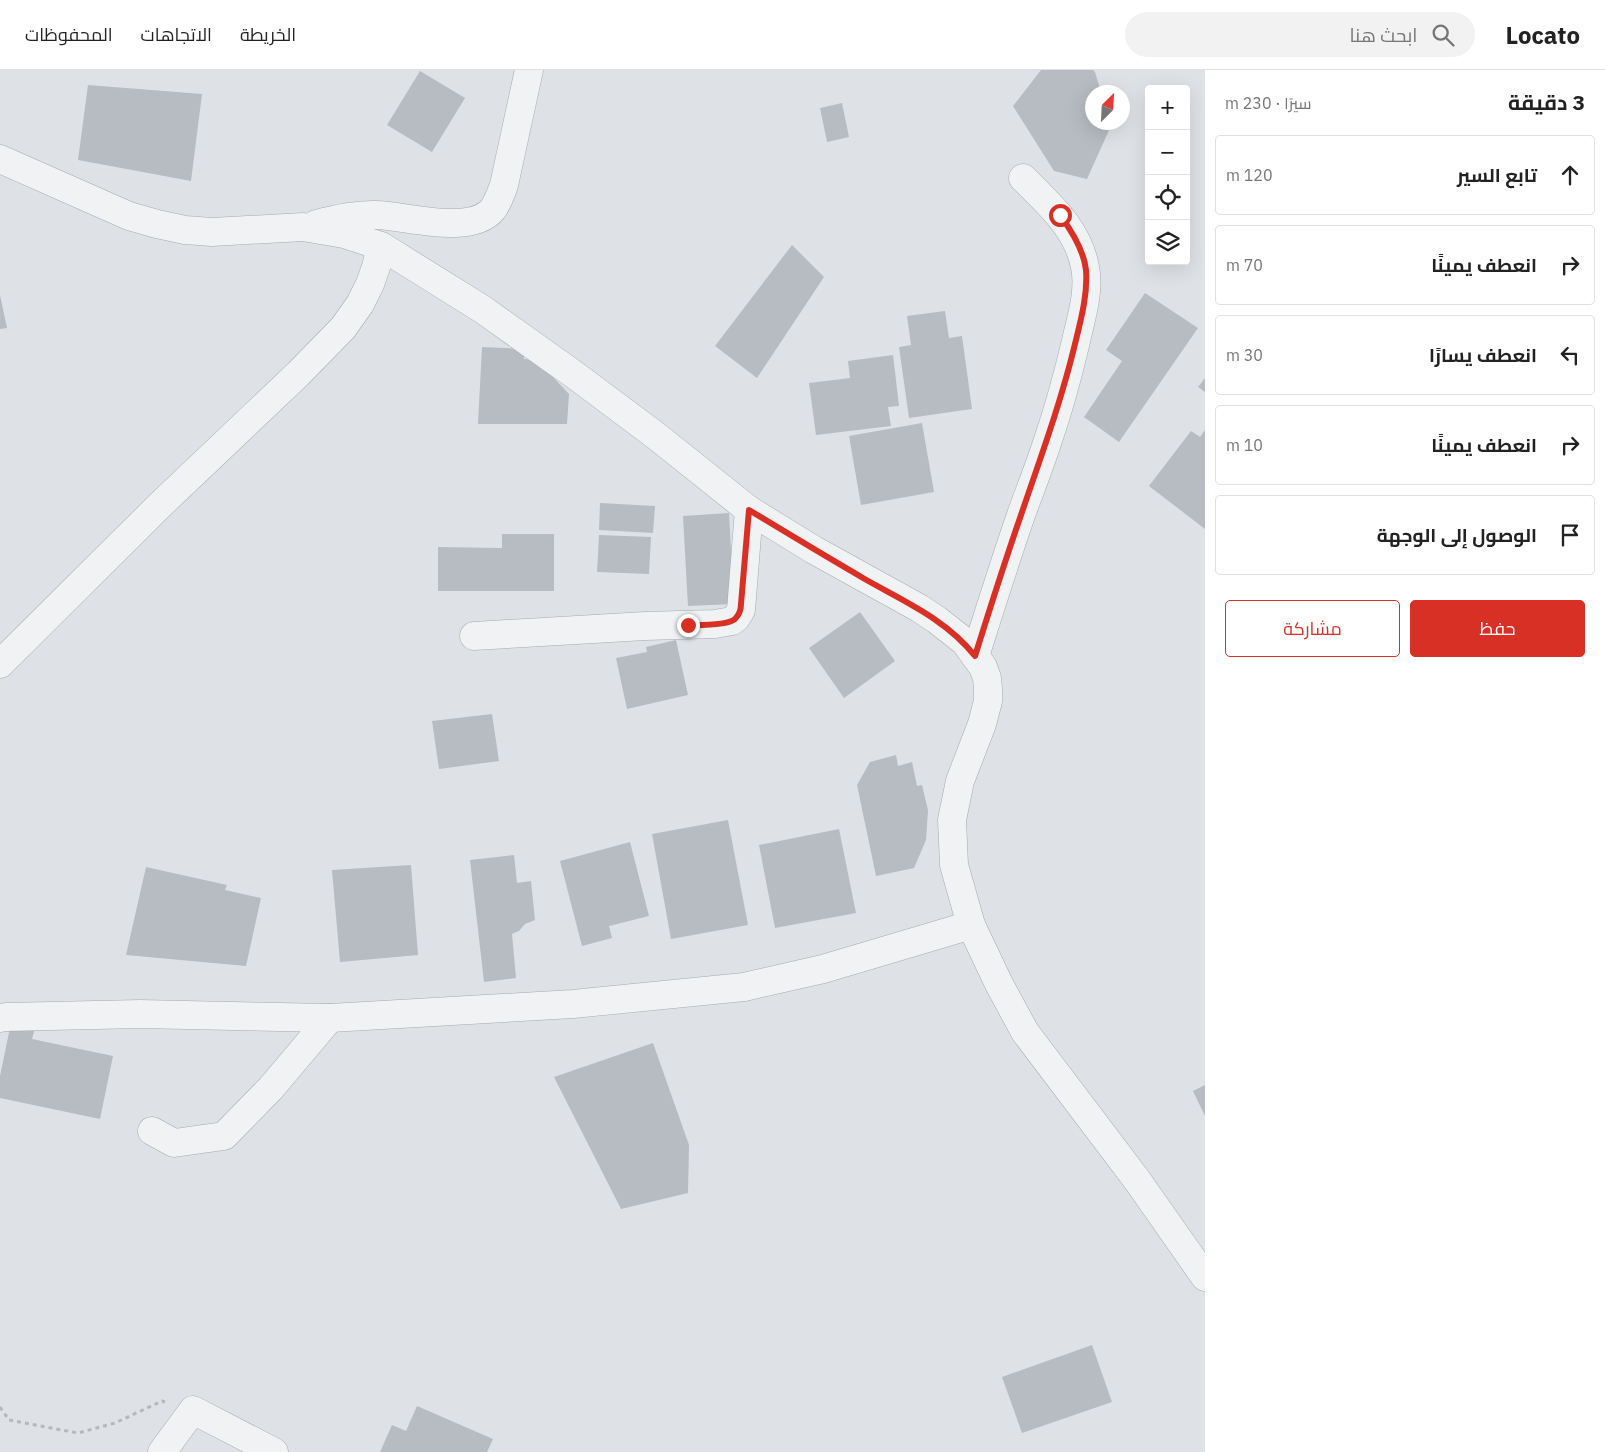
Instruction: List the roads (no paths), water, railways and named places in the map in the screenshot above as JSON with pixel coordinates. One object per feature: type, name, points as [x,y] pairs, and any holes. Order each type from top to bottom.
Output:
[{"type":"street","points":[[0,159],[121,213],[185,230],[212,232],[303,227],[338,218],[377,215],[438,223],[462,223],[480,218],[492,210],[498,201],[504,185],[528,70]]},
{"type":"street","points":[[975,656],[1067,377],[1083,312],[1086,285],[1086,268],[1082,254],[1069,228],[1060,215],[1023,178]]},
{"type":"street","points":[[303,227],[344,234],[381,246],[482,309],[655,435],[749,510],[937,620],[964,642],[975,656],[987,678],[988,701],[982,724],[960,781],[952,820],[954,864],[971,924],[999,984],[1025,1032],[1137,1180],[1205,1277]]},
{"type":"street","points":[[0,664],[159,506],[298,374],[343,328],[360,304],[370,284],[381,246]]},
{"type":"street","points":[[474,636],[715,624],[732,621],[740,610],[749,510]]},
{"type":"street","points":[[0,1018],[140,1014],[330,1018],[573,1004],[744,987],[823,970],[971,924]]},
{"type":"street","points":[[152,1131],[174,1143],[224,1136],[271,1088],[330,1018]]},
{"type":"street","points":[[162,1452],[193,1410],[274,1452]]}]
